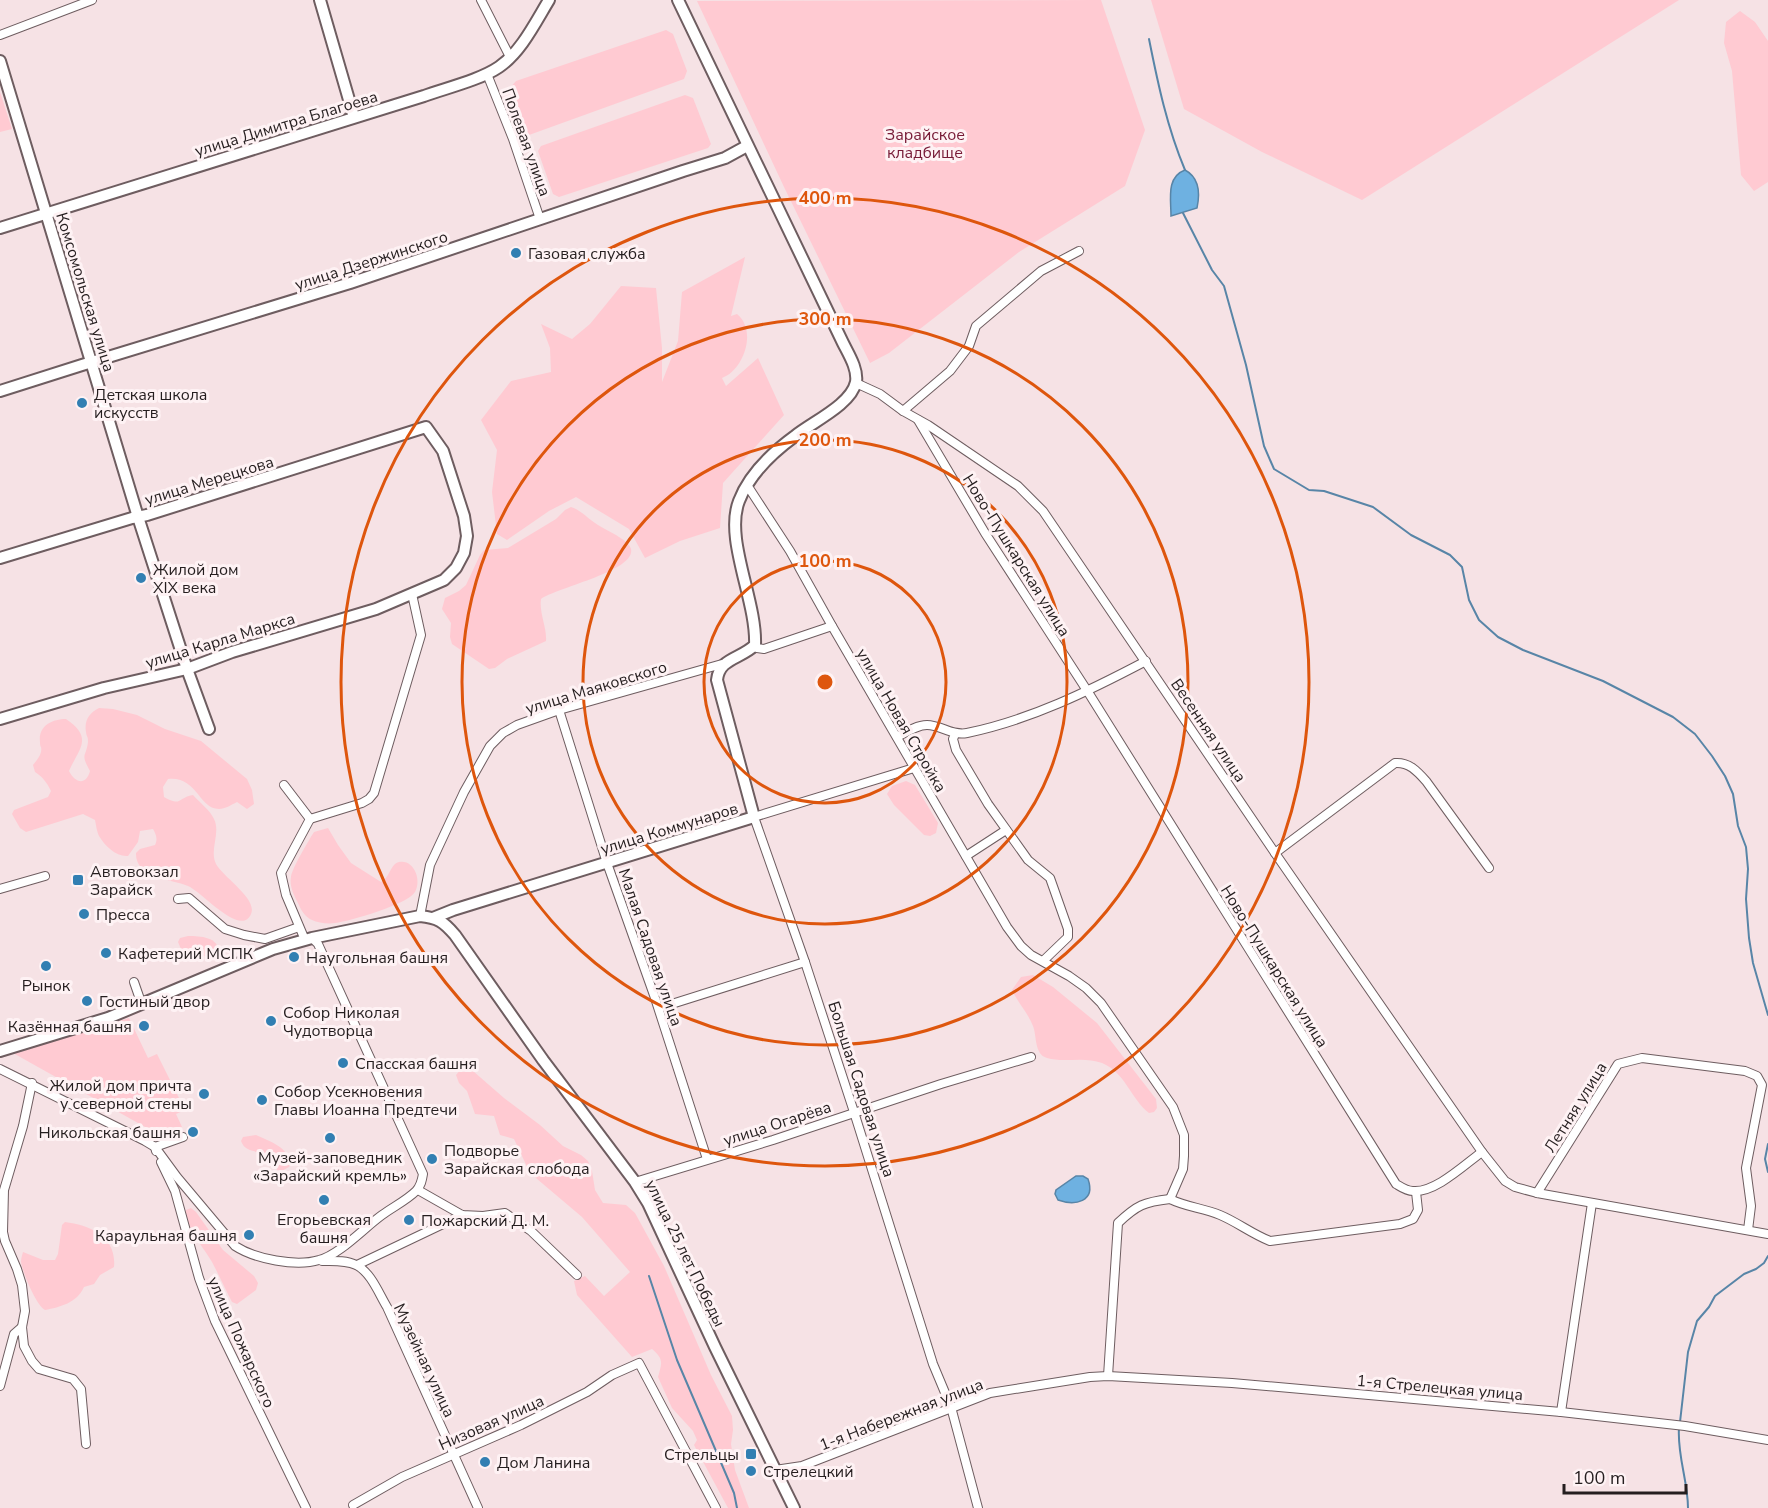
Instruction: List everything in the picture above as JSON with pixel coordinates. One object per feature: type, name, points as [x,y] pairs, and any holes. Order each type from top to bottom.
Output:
[{"type":"street","points":[[0,35],[92,0]]},
{"type":"street","points":[[320,0],[354,117]]},
{"type":"street","points":[[481,0],[510,57]]},
{"type":"street","name":"улица Димитра Благоева","points":[[0,228],[424,96],[487,74],[510,57],[528,34],[549,0]]},
{"type":"street","points":[[678,0],[854,365],[856,383],[851,393],[782,446],[747,484],[736,509],[734,529],[753,617],[757,648],[764,649],[832,626]]},
{"type":"street","name":"Комсомольская улица","points":[[0,61],[138,517],[187,669],[209,729]]},
{"type":"street","name":"Полевая улица","points":[[487,74],[513,139],[540,219]]},
{"type":"street","name":"улица Дзержинского","points":[[0,391],[338,287],[724,158],[747,146]]},
{"type":"street","points":[[903,411],[950,371],[969,346],[976,326],[1041,271],[1079,251]]},
{"type":"street","name":"Весенняя улица","points":[[856,383],[880,394],[1018,486],[1043,511],[1482,1152]]},
{"type":"street","name":"Ново-Пушкарская улица","points":[[917,419],[985,533],[1088,692],[1396,1184],[1407,1191],[1416,1192]]},
{"type":"street","name":"улица Мерецкова","points":[[0,558],[147,515],[426,427]]},
{"type":"street","name":"улица Карла Маркса","points":[[0,719],[104,688],[187,669],[232,652],[376,609],[444,580],[456,568],[464,553],[467,536],[464,516],[443,451],[426,427]]},
{"type":"street","name":"улица Новая Стройка","points":[[747,484],[790,551],[1007,927],[1031,955],[1069,976],[1101,1003],[1173,1107],[1184,1134],[1184,1156],[1183,1169],[1170,1199]]},
{"type":"street","points":[[317,1261],[330,1257],[340,1250],[363,1230],[418,1190],[422,1182],[423,1174],[419,1163],[318,944],[308,939],[299,927],[286,895],[281,873],[310,819],[362,803],[374,793],[421,635],[412,594]]},
{"type":"street","points":[[722,664],[749,651],[755,645]]},
{"type":"street","points":[[897,736],[926,724],[955,734],[964,734],[1016,720],[1088,692],[1146,661]]},
{"type":"street","name":"Большая Садовая улица","points":[[722,664],[717,680],[754,817],[805,962],[933,1364],[951,1407],[978,1508]]},
{"type":"street","name":"улица Маяковского","points":[[420,916],[430,866],[464,792],[490,747],[503,733],[559,710],[722,664]]},
{"type":"street","name":"Малая Садовая улица","points":[[559,710],[607,863],[659,1008],[707,1159]]},
{"type":"street","points":[[955,734],[953,739],[956,750],[1006,830],[1028,860],[1050,878],[1068,929],[1068,937],[1043,961]]},
{"type":"street","points":[[1275,852],[1395,764],[1402,763],[1415,769],[1421,775],[1489,868]]},
{"type":"street","name":"улица Коммунаров","points":[[433,918],[915,768]]},
{"type":"street","points":[[284,785],[310,819]]},
{"type":"street","points":[[966,856],[1006,830]]},
{"type":"street","points":[[0,889],[45,876]]},
{"type":"street","points":[[178,899],[189,898],[225,928],[244,935],[265,939],[299,927]]},
{"type":"street","points":[[0,1051],[86,1026],[142,1005],[249,958],[308,939],[420,916],[433,918]]},
{"type":"street","name":"улица 25 лет Победы","points":[[433,918],[443,922],[455,935],[648,1203],[794,1508]]},
{"type":"street","points":[[659,1008],[805,962]]},
{"type":"street","points":[[134,982],[142,1005]]},
{"type":"street","name":"улица Огарёва","points":[[635,1182],[773,1140],[941,1083],[1031,1057]]},
{"type":"street","name":"Летняя улица","points":[[1537,1193],[1618,1064],[1642,1058],[1745,1071],[1757,1076],[1762,1085],[1746,1168],[1751,1206],[1748,1230]]},
{"type":"street","points":[[0,1069],[32,1083],[155,1147],[235,1246],[246,1253],[272,1260],[338,1261],[357,1265],[462,1215]]},
{"type":"street","points":[[32,1083],[23,1126],[4,1190],[2,1219],[4,1242],[22,1285],[25,1311],[22,1327],[24,1346],[39,1369],[73,1379],[81,1389],[86,1444]]},
{"type":"street","points":[[155,1147],[183,1137]]},
{"type":"street","name":"улица Пожарского","points":[[155,1147],[175,1191],[199,1278],[215,1321],[306,1508]]},
{"type":"street","points":[[1108,1376],[1118,1223],[1132,1209],[1144,1203],[1170,1199],[1220,1215],[1270,1241],[1400,1224],[1413,1219],[1418,1210],[1416,1192],[1436,1186],[1482,1152],[1505,1181],[1515,1187],[1537,1193],[1768,1234]]},
{"type":"street","points":[[418,1190],[462,1215],[483,1216],[505,1212],[531,1231],[577,1275]]},
{"type":"street","points":[[1561,1412],[1592,1203]]},
{"type":"street","name":"Музейная улица","points":[[357,1265],[370,1278],[387,1307],[478,1508]]},
{"type":"street","points":[[0,1386],[14,1334],[22,1327]]},
{"type":"street","name":"Низовая улица","points":[[353,1505],[402,1477],[521,1425],[586,1392],[612,1375],[639,1363],[716,1508]]},
{"type":"street","name":"1-я Набережная улица","points":[[776,1470],[802,1466],[990,1393],[1108,1376]]},
{"type":"street","name":"1-я Стрелецкая улица","points":[[1108,1376],[1244,1384],[1561,1412],[1674,1424],[1768,1440]]},
{"type":"green space","name":"Зарайское кладбище","points":[[1101,0],[1145,130],[1125,186],[1019,252],[889,353],[870,363],[697,1]]},
{"type":"green space","points":[[1151,0],[1679,0],[1362,200],[1262,152],[1184,109]]},
{"type":"green space","points":[[1740,11],[1755,22],[1768,41],[1768,182],[1754,191],[1741,175],[1732,71],[1724,43],[1726,22]]},
{"type":"green space","points":[[666,30],[673,34],[687,71],[684,79],[529,135],[524,129],[510,88],[516,81]]},
{"type":"green space","points":[[0,92],[12,129],[0,132]]},
{"type":"green space","points":[[685,95],[693,98],[711,144],[708,148],[559,197],[553,194],[538,151],[541,146]]},
{"type":"green space","points":[[745,257],[731,316],[737,314],[743,321],[747,340],[742,359],[730,374],[722,378],[726,386],[758,358],[784,415],[723,483],[720,528],[680,541],[645,558],[629,529],[576,497],[549,511],[507,540],[497,534],[492,492],[497,450],[481,420],[511,381],[551,372],[550,348],[541,324],[572,339],[590,324],[621,286],[656,288],[662,348],[662,382],[678,341],[682,292]]},
{"type":"green space","points":[[571,507],[626,542],[631,549],[629,557],[621,565],[608,572],[541,599],[546,641],[489,669],[452,644],[451,623],[442,609],[445,598],[466,585],[484,550],[508,548],[556,519]]},
{"type":"green space","points":[[99,708],[137,715],[165,729],[201,741],[247,779],[252,790],[254,804],[247,809],[237,802],[224,808],[212,808],[192,787],[178,779],[168,779],[163,787],[164,797],[177,802],[193,795],[212,816],[216,824],[214,859],[249,902],[252,908],[251,914],[246,920],[230,917],[188,886],[155,876],[141,868],[136,853],[140,849],[155,845],[156,837],[153,829],[140,831],[138,842],[128,856],[124,856],[108,847],[99,836],[95,820],[83,814],[26,832],[20,828],[12,814],[14,810],[48,797],[51,791],[35,772],[33,765],[40,754],[41,732],[56,720],[66,719],[75,726],[80,732],[82,744],[69,771],[74,778],[83,781],[90,771],[84,758],[88,742],[86,724],[92,712]]},
{"type":"green space","points":[[906,781],[915,785],[938,823],[936,833],[930,836],[924,835],[894,805],[887,794],[892,786]]},
{"type":"green space","points":[[328,828],[351,863],[381,882],[396,863],[409,864],[417,876],[415,892],[391,907],[343,922],[323,923],[307,917],[294,894],[291,877],[297,861],[314,832]]},
{"type":"green space","points":[[188,936],[212,940],[216,943],[219,952],[215,956],[207,957],[181,949],[178,942],[180,938]]},
{"type":"green space","points":[[1033,975],[1053,987],[1097,1023],[1156,1099],[1157,1108],[1154,1112],[1149,1113],[1137,1101],[1122,1079],[1110,1067],[1088,1060],[1047,1058],[1040,1053],[1031,1021],[1012,990],[1021,977]]},
{"type":"green space","points":[[129,1018],[148,1058],[157,1054],[185,1110],[176,1114],[182,1127],[163,1137],[13,1053]]},
{"type":"green space","points":[[466,1068],[473,1071],[563,1146],[588,1161],[595,1190],[603,1203],[626,1205],[635,1213],[664,1266],[711,1375],[732,1416],[731,1444],[735,1470],[749,1508],[728,1508],[694,1445],[697,1440],[693,1431],[672,1408],[658,1377],[661,1365],[659,1356],[652,1349],[632,1357],[577,1295],[574,1281],[585,1276],[604,1296],[630,1272],[582,1217],[530,1173],[514,1139],[500,1135],[494,1116],[475,1114],[467,1091],[459,1083],[456,1075],[461,1069]]},
{"type":"green space","points":[[256,1135],[282,1149],[289,1158],[291,1164],[289,1167],[280,1172],[262,1155],[247,1149],[241,1141],[243,1137]]},
{"type":"green space","points":[[191,1208],[223,1250],[254,1276],[258,1283],[256,1290],[237,1304],[232,1302],[212,1262],[192,1230],[186,1210]]},
{"type":"green space","points":[[65,1222],[84,1226],[100,1234],[111,1248],[114,1267],[100,1275],[94,1284],[84,1287],[73,1301],[45,1310],[30,1288],[22,1267],[23,1252],[43,1260],[55,1260],[62,1225]]},
{"type":"water","points":[[1185,170],[1194,177],[1198,187],[1197,208],[1171,216],[1172,183],[1179,173]]},
{"type":"water","points":[[1076,1176],[1088,1179],[1090,1187],[1087,1197],[1077,1202],[1058,1200],[1056,1190]]},
{"type":"waterway","points":[[1149,39],[1168,122],[1185,170]]},
{"type":"waterway","points":[[1183,213],[1212,270],[1224,286],[1246,365],[1264,446],[1274,469],[1309,490],[1324,491],[1373,507],[1411,535],[1450,555],[1462,567],[1469,600],[1479,620],[1498,637],[1523,650],[1603,681],[1673,717],[1695,734],[1712,756],[1733,794],[1738,826],[1746,847],[1749,938],[1753,963],[1768,1015]]},
{"type":"waterway","points":[[1768,1144],[1765,1159],[1768,1172]]},
{"type":"waterway","points":[[1680,1422],[1688,1352],[1697,1321],[1715,1296],[1744,1274],[1764,1263],[1768,1256]]},
{"type":"waterway","points":[[649,1276],[677,1360],[734,1493],[737,1508]]},
{"type":"waterway","points":[[1679,1428],[1688,1508]]},
{"type":"place","name":"Газовая служба","points":[[516,253]]},
{"type":"place","name":"Детская школа искусств","points":[[82,403]]},
{"type":"place","name":"Жилой дом XIX века","points":[[141,578]]},
{"type":"place","name":"Автовокзал Зарайск","points":[[78,880]]},
{"type":"place","name":"Пресса","points":[[84,914]]},
{"type":"place","name":"Кафетерий МСПК","points":[[106,953]]},
{"type":"place","name":"Наугольная башня","points":[[294,957]]},
{"type":"place","name":"Рынок","points":[[46,966]]},
{"type":"place","name":"Гостиный двор","points":[[87,1001]]},
{"type":"place","name":"Собор Николая Чудотворца","points":[[271,1021]]},
{"type":"place","name":"Казённая башня","points":[[144,1026]]},
{"type":"place","name":"Спасская башня","points":[[343,1063]]},
{"type":"place","name":"Жилой дом причта у северной стены","points":[[204,1094]]},
{"type":"place","name":"Собор Усекновения Главы Иоанна Предтечи","points":[[262,1100]]},
{"type":"place","name":"Никольская башня","points":[[193,1132]]},
{"type":"place","name":"Музей-заповедник «Зарайский кремль»","points":[[330,1138]]},
{"type":"place","name":"Подворье Зарайская слобода","points":[[432,1159]]},
{"type":"place","name":"Егорьевская башня","points":[[324,1200]]},
{"type":"place","name":"Пожарский Д. М.","points":[[409,1220]]},
{"type":"place","name":"Караульная башня","points":[[249,1235]]},
{"type":"place","name":"Стрельцы","points":[[751,1454]]},
{"type":"place","name":"Дом Ланина","points":[[485,1462]]},
{"type":"place","name":"Стрелецкий","points":[[751,1471]]}]
